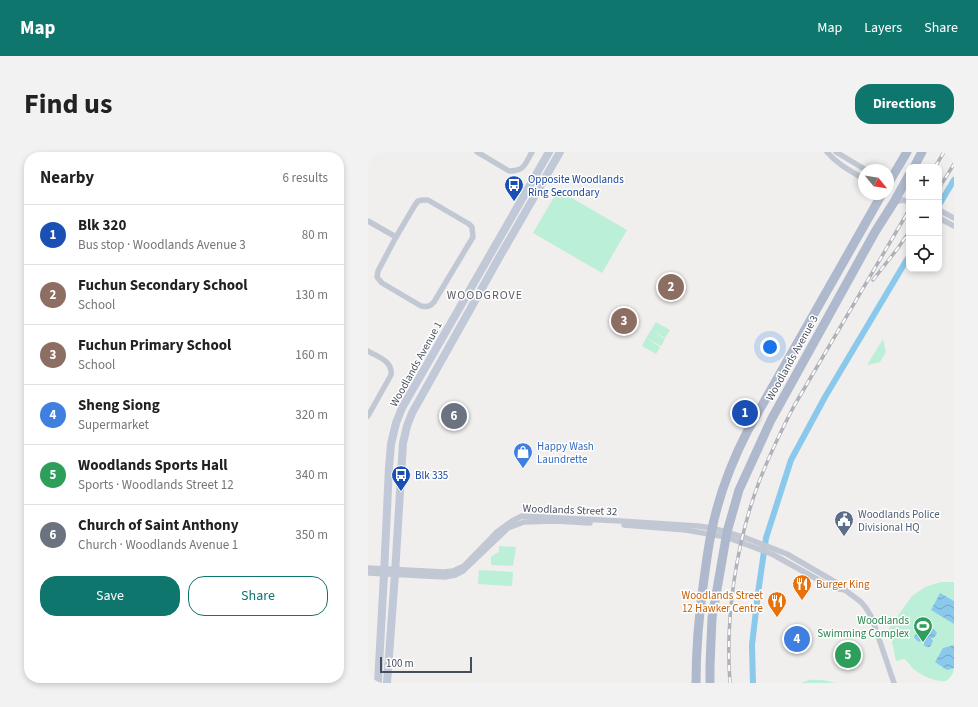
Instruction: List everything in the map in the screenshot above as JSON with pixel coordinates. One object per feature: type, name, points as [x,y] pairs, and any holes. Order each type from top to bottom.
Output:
[{"type":"main road","name":"Woodlands Avenue 1","points":[[378,683],[389,467],[391,444],[396,423],[402,408],[549,152]]},
{"type":"main road","name":"Woodlands Avenue 1","points":[[387,683],[403,443],[407,426],[412,413],[560,152]]},
{"type":"main road","points":[[894,172],[907,152]]},
{"type":"main road","points":[[916,164],[922,152]]},
{"type":"main road","name":"Woodlands Avenue 3","points":[[729,535],[731,530],[730,522],[739,490],[771,420],[875,232],[906,183]]},
{"type":"main road","name":"Woodlands Avenue 3","points":[[696,683],[699,612],[711,531],[724,483],[742,442],[878,200]]},
{"type":"main road","points":[[710,683],[712,618],[729,535]]},
{"type":"street","points":[[477,152],[510,171],[520,170],[532,152]]},
{"type":"street","points":[[827,152],[832,158],[858,175]]},
{"type":"street","points":[[836,152],[858,165]]},
{"type":"street","points":[[423,200],[428,200],[469,224],[472,228],[474,237],[434,302],[431,306],[427,307],[422,306],[382,283],[377,277],[378,272],[396,237],[415,205],[423,200]]},
{"type":"street","points":[[894,202],[906,201]]},
{"type":"street","points":[[942,211],[954,218]]},
{"type":"street","points":[[942,219],[954,226]]},
{"type":"street","points":[[368,221],[396,237]]},
{"type":"street","points":[[368,351],[388,363],[392,370],[391,375],[368,416]]},
{"type":"street","name":"Woodlands Street 32","points":[[384,571],[445,577],[455,575],[463,572],[508,528],[524,522],[620,525],[711,531],[729,535]]},
{"type":"street","points":[[729,535],[757,546]]},
{"type":"street","points":[[729,535],[772,551],[787,554],[837,582],[861,602],[869,613],[894,683]]},
{"type":"street","points":[[368,568],[384,571]]},
{"type":"street","points":[[368,573],[384,571]]},
{"type":"green space","points":[[558,190],[627,230],[602,273],[533,233]]},
{"type":"green space","points":[[656,322],[670,330],[665,338],[651,330]]},
{"type":"green space","points":[[651,330],[665,339],[661,346],[646,338]]},
{"type":"green space","points":[[646,338],[660,347],[656,354],[642,346]]},
{"type":"green space","points":[[883,339],[886,352],[880,362],[867,365]]},
{"type":"green space","points":[[499,546],[516,547],[513,566],[491,565],[491,557],[499,552]]},
{"type":"green space","points":[[479,570],[513,572],[512,586],[478,584]]},
{"type":"green space","name":"Woodlands Swimming Complex","points":[[941,582],[954,582],[954,681],[939,681],[929,678],[916,671],[905,659],[896,661],[889,628],[912,596],[925,587]]},
{"type":"green space","points":[[809,680],[822,680],[835,683],[801,683]]},
{"type":"water","points":[[940,593],[954,601],[954,624],[931,610]]},
{"type":"water","points":[[924,623],[929,625],[929,630],[934,629],[937,633],[934,638],[931,638],[933,641],[930,647],[926,647],[924,645],[924,640],[922,639],[920,642],[914,637],[919,632],[922,632],[920,630],[920,626]]},
{"type":"water","points":[[954,645],[954,668],[947,670],[935,662],[943,648]]},
{"type":"waterway","points":[[942,200],[954,180]]},
{"type":"waterway","points":[[753,683],[752,645],[766,538],[791,460],[825,397],[906,261]]},
{"type":"railway","points":[[937,164],[944,152]]},
{"type":"railway","points":[[942,183],[954,164]]},
{"type":"railway","points":[[730,683],[729,633],[734,581],[744,530],[759,482],[775,444],[794,406],[906,215]]},
{"type":"railway","points":[[873,280],[906,236]]},
{"type":"place","name":"Opposite Woodlands Ring Secondary","points":[[514,202]]},
{"type":"place","name":"Fuchun Secondary School","points":[[671,287]]},
{"type":"place","name":"Fuchun Primary School","points":[[624,321]]},
{"type":"place","name":"Blk 320","points":[[745,413]]},
{"type":"place","name":"Church of Saint Anthony","points":[[454,416]]},
{"type":"place","name":"Happy Wash Laundrette","points":[[523,469]]},
{"type":"place","name":"Blk 335","points":[[401,492]]},
{"type":"place","name":"Woodlands Police Divisional HQ","points":[[844,537]]},
{"type":"place","name":"Burger King","points":[[802,601]]},
{"type":"place","name":"Woodlands Street 12 Hawker Centre","points":[[777,618]]},
{"type":"place","name":"Sheng Siong","points":[[797,639]]},
{"type":"place","name":"Woodlands Swimming Complex","points":[[923,643]]},
{"type":"place","name":"Woodlands Sports Hall","points":[[848,655]]},
{"type":"district","name":"WOODGROVE","points":[[485,295]]}]
